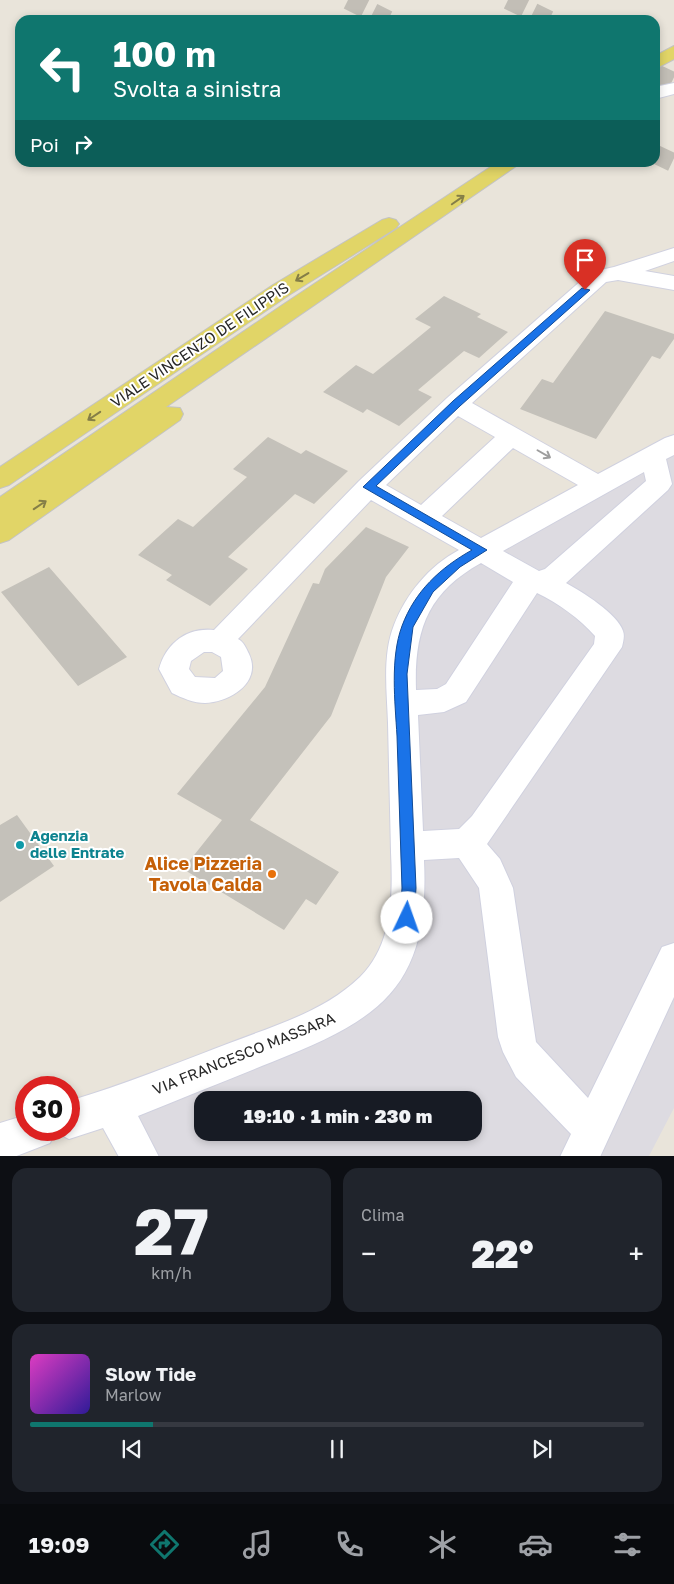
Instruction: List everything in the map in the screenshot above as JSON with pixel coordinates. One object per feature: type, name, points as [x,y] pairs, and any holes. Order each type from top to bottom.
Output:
[{"type":"main road","name":"VIALE VINCENZO DE FILIPPIS","points":[[0,510],[289,310],[410,221],[476,167]]},
{"type":"main road","name":"VIALE VINCENZO DE FILIPPIS","points":[[0,479],[281,290],[410,221],[503,167]]},
{"type":"main road","points":[[0,533],[105,462],[307,317],[410,221]]},
{"type":"street","points":[[660,92],[674,88]]},
{"type":"street","points":[[221,642],[228,630],[368,487],[456,404],[599,277],[619,273],[674,254]]},
{"type":"street","points":[[619,273],[674,283]]},
{"type":"street","points":[[456,404],[597,484]]},
{"type":"street","points":[[424,518],[512,435]]},
{"type":"street","points":[[402,703],[438,701],[448,699],[456,693],[525,587],[556,576],[659,484],[665,451]]},
{"type":"street","name":"VIA FRANCESCO MASSARA","points":[[80,1117],[112,1107],[314,1028],[340,1015],[366,998],[383,976],[400,946],[407,918],[409,888],[400,674],[407,627],[417,606],[442,574],[597,484],[665,451]]},
{"type":"street","points":[[368,487],[481,550],[516,572],[558,591],[597,619],[610,633],[611,640],[483,826],[467,843],[407,846]]},
{"type":"street","points":[[467,843],[488,870],[496,888],[516,1037],[521,1052],[586,1143],[674,959]]},
{"type":"street","points":[[112,1107],[140,1156]]},
{"type":"street","points":[[0,1142],[15,1137]]},
{"type":"shaded area","points":[[674,441],[674,1108],[649,1156],[123,1156],[97,1108],[315,1021],[396,946],[397,703],[424,588]]},
{"type":"building","points":[[444,296],[481,314],[477,317],[508,332],[479,358],[464,351],[418,390],[432,397],[399,426],[367,409],[363,413],[323,392],[356,365],[373,374],[431,327],[415,319]]},
{"type":"building","points":[[605,311],[674,334],[674,339],[660,359],[652,356],[596,439],[520,409],[542,379],[553,383]]},
{"type":"building","points":[[268,437],[301,454],[306,450],[348,471],[314,504],[295,494],[228,557],[248,569],[210,606],[166,580],[172,575],[138,555],[178,519],[193,527],[247,477],[233,469]]},
{"type":"building","points":[[366,527],[409,547],[386,577],[331,716],[250,820],[339,872],[316,905],[306,899],[284,930],[183,869],[222,820],[177,794],[265,687],[313,583],[319,584],[325,569]]},
{"type":"building","points":[[49,567],[127,657],[78,686],[1,592]]},
{"type":"building","name":"Agenzia delle Entrate","points":[[17,815],[54,866],[0,902],[0,825]]},
{"type":"tunnel","points":[[348,0],[378,15]]},
{"type":"tunnel","points":[[508,0],[539,15]]},
{"type":"tunnel","points":[[660,75],[674,82]]},
{"type":"tunnel","points":[[660,156],[674,163]]},
{"type":"place","name":"Agenzia delle Entrate","points":[[20,845]]},
{"type":"place","name":"Alice Pizzeria Tavola Calda","points":[[272,874]]},
{"type":"route","points":[[407,918],[409,888],[400,674],[407,627],[417,606],[442,574],[481,550],[368,487],[456,404],[585,290]]}]
